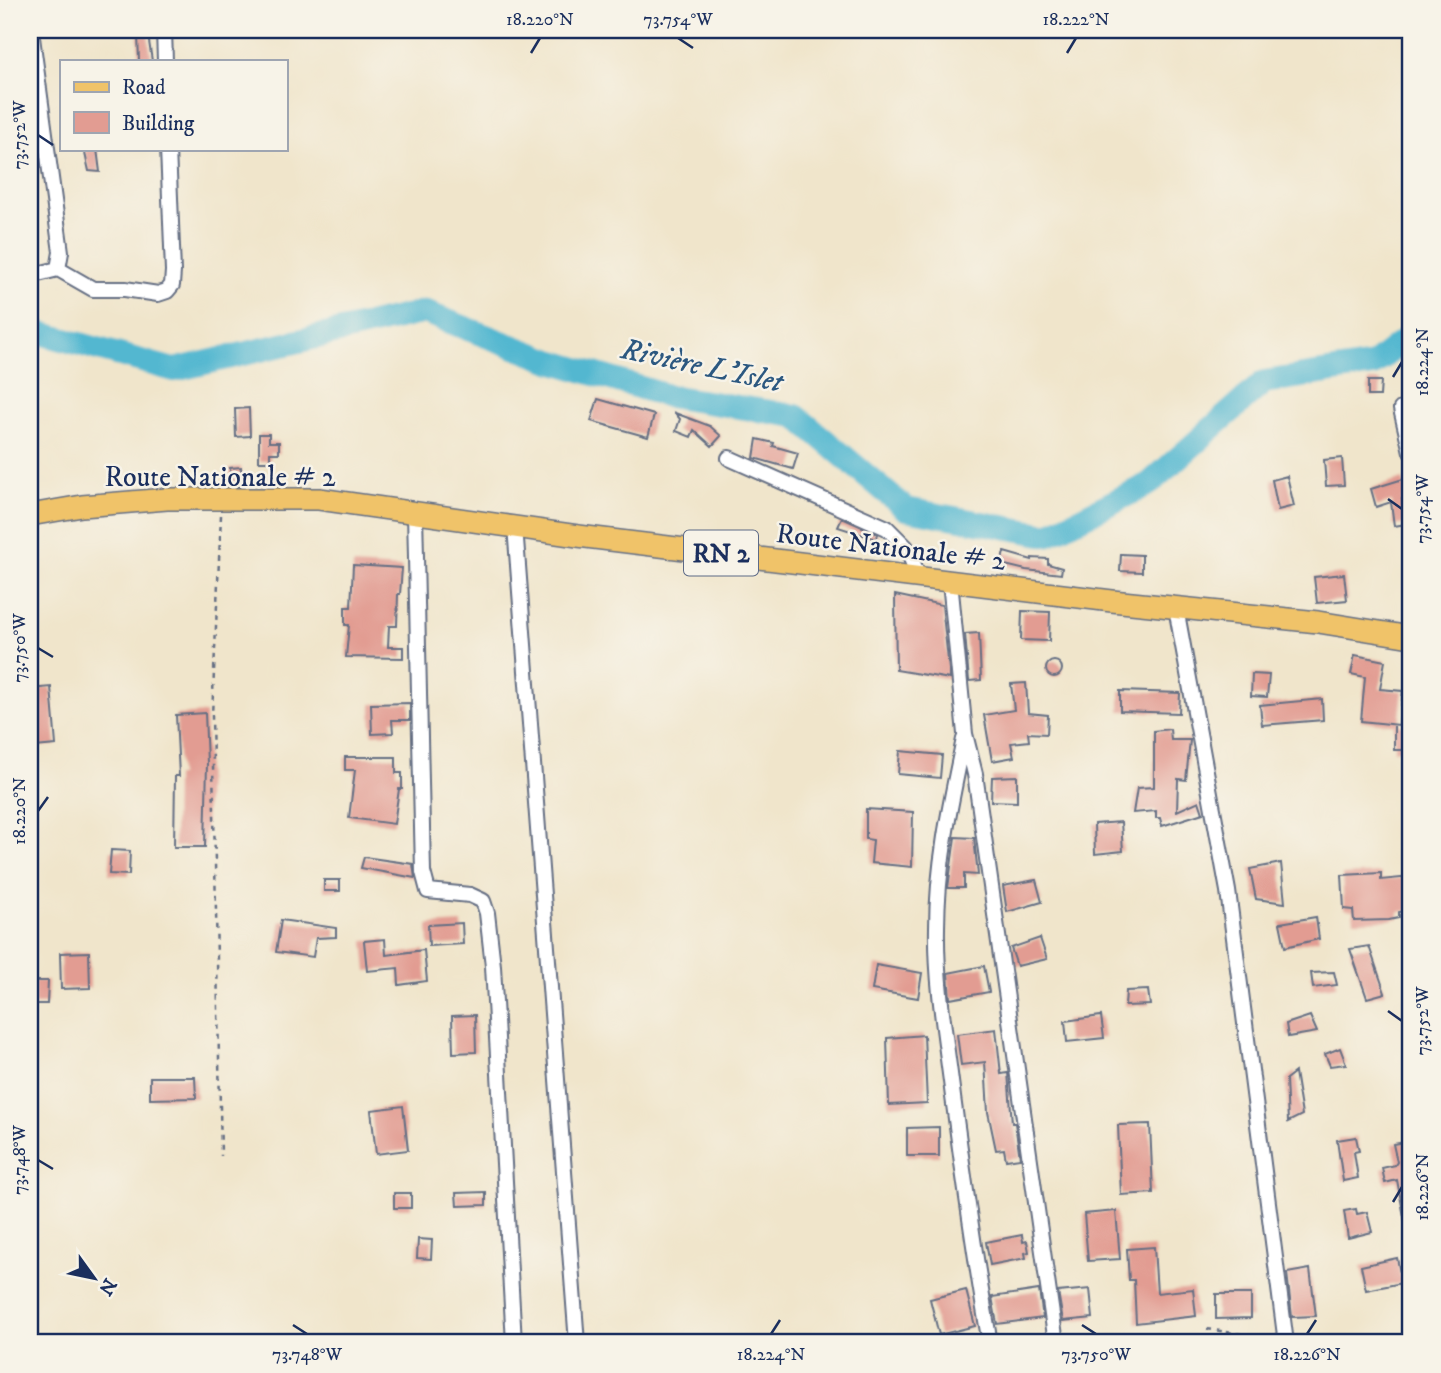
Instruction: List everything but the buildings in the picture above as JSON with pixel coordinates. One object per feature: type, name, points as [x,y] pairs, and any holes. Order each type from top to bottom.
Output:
[{"type":"main road","name":"Route Nationale # 2","points":[[30,515],[82,506],[155,500],[319,499],[950,582],[1318,622],[1411,637]]},
{"type":"street","points":[[31,30],[61,252],[58,269]]},
{"type":"street","points":[[164,30],[165,60]]},
{"type":"street","points":[[30,275],[58,269],[93,289],[125,289],[159,294],[167,291],[172,285],[168,150]]},
{"type":"street","points":[[1401,409],[1411,452]]},
{"type":"street","points":[[729,458],[887,528],[906,547],[919,577]]},
{"type":"street","points":[[415,512],[423,872],[428,891],[470,895],[483,901],[487,913],[494,979],[514,1343]]},
{"type":"street","points":[[515,526],[577,1343]]},
{"type":"street","points":[[950,582],[965,734],[975,774],[1056,1343]]},
{"type":"street","points":[[1176,608],[1228,891],[1286,1342]]},
{"type":"street","points":[[965,734],[951,799],[941,873],[937,975],[964,1184],[990,1343]]},
{"type":"path","points":[[221,500],[212,716],[221,1156]]},
{"type":"path","points":[[1207,1329],[1286,1342]]},
{"type":"waterway","name":"Rivière L'Islet","points":[[30,333],[44,334],[174,370],[424,312],[551,361],[668,396],[796,416],[906,509],[1047,535],[1149,484],[1264,382],[1373,365],[1411,335]]}]
